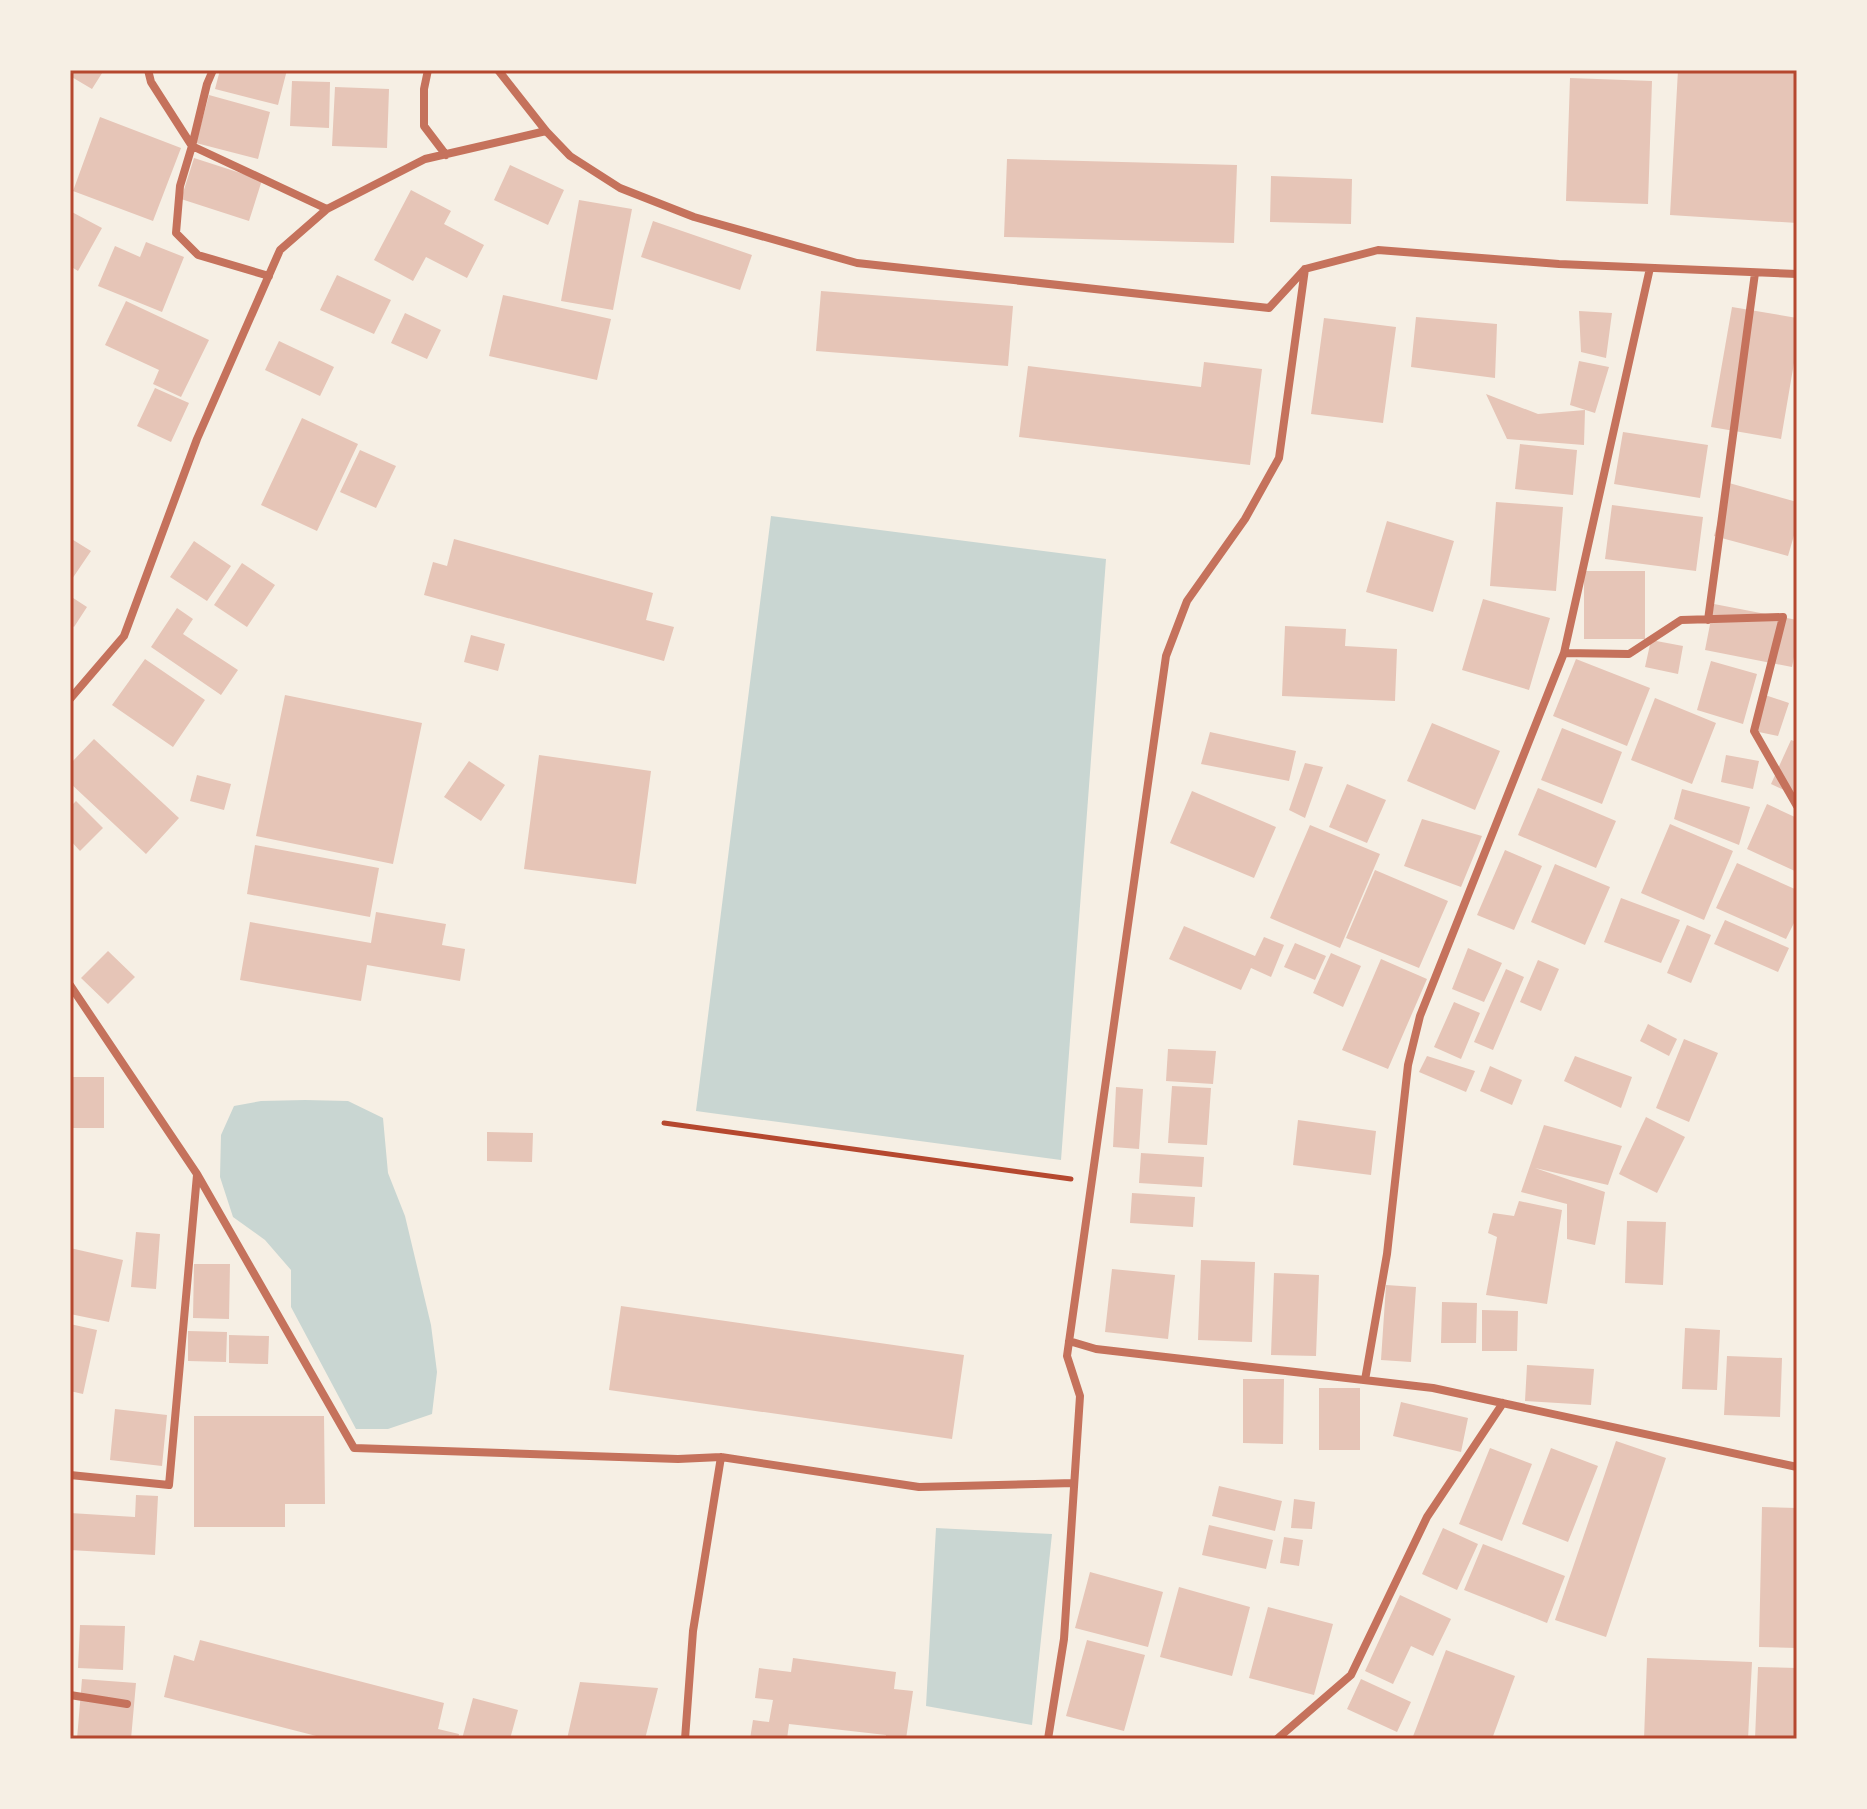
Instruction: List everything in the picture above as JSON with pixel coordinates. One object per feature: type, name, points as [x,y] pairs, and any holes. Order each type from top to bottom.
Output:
[{"type":"street","points":[[148,70],[151,82],[192,146],[327,209]]},
{"type":"street","points":[[213,70],[180,186],[176,233],[198,255],[269,276]]},
{"type":"street","points":[[428,70],[424,89],[424,126],[446,155]]},
{"type":"street","points":[[498,70],[570,156],[620,188],[694,217],[857,263],[1269,308],[1305,269],[1378,250],[1559,264],[1797,274]]},
{"type":"street","points":[[70,699],[124,636],[197,439],[280,250],[327,209],[425,159],[546,131]]},
{"type":"street","points":[[1365,1380],[1387,1254],[1408,1065],[1420,1016],[1564,653],[1650,268]]},
{"type":"street","points":[[1048,1739],[1064,1639],[1080,1396],[1067,1356],[1166,656],[1187,601],[1245,519],[1279,458],[1305,269]]},
{"type":"street","points":[[1708,620],[1755,273]]},
{"type":"street","points":[[1564,653],[1629,654],[1681,620],[1783,617],[1754,731],[1796,800]]},
{"type":"street","points":[[70,985],[197,1174],[354,1448],[678,1459],[721,1457],[919,1487],[1074,1483]]},
{"type":"street","points":[[70,1475],[169,1485],[197,1174]]},
{"type":"street","points":[[1069,1341],[1096,1349],[1433,1388],[1797,1467]]},
{"type":"street","points":[[1277,1739],[1351,1675],[1427,1517],[1503,1403]]},
{"type":"street","points":[[685,1739],[693,1631],[721,1457]]},
{"type":"street","points":[[70,1695],[127,1704]]},
{"type":"path","points":[[664,1123],[1092,1182]]},
{"type":"shaded area","points":[[771,516],[1106,559],[1061,1160],[696,1111]]},
{"type":"shaded area","points":[[261,1101],[348,1101],[383,1118],[388,1173],[405,1216],[431,1325],[437,1372],[432,1414],[388,1429],[356,1429],[291,1307],[291,1270],[265,1240],[233,1217],[220,1177],[221,1135],[234,1106]]},
{"type":"shaded area","points":[[936,1528],[1052,1534],[1032,1725],[926,1706]]},
{"type":"building","points":[[71,70],[104,70],[92,89],[70,76]]},
{"type":"building","points":[[220,70],[287,70],[278,105],[215,89]]},
{"type":"building","points":[[1678,70],[1797,70],[1797,223],[1670,215]]},
{"type":"building","points":[[1570,78],[1652,81],[1648,204],[1566,201]]},
{"type":"building","points":[[292,81],[330,82],[329,128],[290,126]]},
{"type":"building","points":[[335,87],[389,89],[387,148],[332,146]]},
{"type":"building","points":[[209,95],[270,112],[258,159],[196,143]]},
{"type":"building","points":[[100,117],[181,148],[153,221],[73,191]]},
{"type":"building","points":[[194,158],[262,180],[249,221],[181,199]]},
{"type":"building","points":[[1007,159],[1237,165],[1234,243],[1004,237]]},
{"type":"building","points":[[510,165],[564,190],[548,225],[494,200]]},
{"type":"building","points":[[1271,176],[1352,179],[1351,224],[1270,222]]},
{"type":"building","points":[[411,190],[451,211],[444,224],[484,245],[467,278],[426,257],[413,281],[374,260]]},
{"type":"building","points":[[579,200],[632,209],[613,310],[561,301]]},
{"type":"building","points":[[70,211],[102,228],[78,271],[70,266]]},
{"type":"building","points":[[653,221],[752,255],[740,290],[641,257]]},
{"type":"building","points":[[146,242],[184,257],[162,312],[98,286],[115,246],[140,257]]},
{"type":"building","points":[[337,275],[391,300],[374,334],[320,310]]},
{"type":"building","points":[[821,291],[1013,306],[1008,366],[816,351]]},
{"type":"building","points":[[503,295],[611,319],[597,380],[489,356]]},
{"type":"building","points":[[126,301],[209,340],[181,397],[153,384],[159,370],[105,345]]},
{"type":"building","points":[[1732,307],[1797,318],[1797,357],[1781,439],[1711,427]]},
{"type":"building","points":[[1579,311],[1612,313],[1606,358],[1581,352]]},
{"type":"building","points":[[405,313],[441,330],[427,359],[391,343]]},
{"type":"building","points":[[1416,317],[1497,324],[1495,378],[1411,367]]},
{"type":"building","points":[[1324,318],[1396,327],[1383,423],[1311,414]]},
{"type":"building","points":[[279,341],[334,367],[320,396],[265,370]]},
{"type":"building","points":[[1579,361],[1609,367],[1595,413],[1570,405]]},
{"type":"building","points":[[1204,362],[1262,369],[1250,465],[1019,437],[1028,366],[1201,387]]},
{"type":"building","points":[[155,388],[189,403],[171,442],[137,426]]},
{"type":"building","points":[[1486,394],[1538,414],[1585,410],[1584,445],[1507,439]]},
{"type":"building","points":[[302,418],[358,444],[317,531],[261,505]]},
{"type":"building","points":[[1623,432],[1708,445],[1700,498],[1614,484]]},
{"type":"building","points":[[1520,444],[1577,450],[1573,495],[1515,489]]},
{"type":"building","points":[[360,450],[396,466],[376,508],[340,492]]},
{"type":"building","points":[[1729,483],[1797,502],[1797,525],[1788,556],[1714,536]]},
{"type":"building","points":[[1496,502],[1563,507],[1556,591],[1490,586]]},
{"type":"building","points":[[1612,505],[1703,517],[1696,571],[1605,559]]},
{"type":"building","points":[[1387,521],[1454,541],[1433,612],[1366,592]]},
{"type":"building","points":[[70,538],[91,551],[70,582]]},
{"type":"building","points":[[454,539],[653,593],[646,620],[674,627],[664,661],[424,595],[433,562],[447,566]]},
{"type":"building","points":[[194,541],[231,566],[207,601],[170,577]]},
{"type":"building","points":[[242,563],[275,585],[247,627],[214,605]]},
{"type":"building","points":[[1584,571],[1645,571],[1645,639],[1584,639]]},
{"type":"building","points":[[70,596],[87,607],[74,627],[70,624]]},
{"type":"building","points":[[1483,599],[1550,618],[1529,690],[1462,670]]},
{"type":"building","points":[[1714,604],[1797,620],[1792,667],[1705,650]]},
{"type":"building","points":[[177,608],[193,619],[183,634],[238,670],[221,695],[151,647]]},
{"type":"building","points":[[1285,626],[1346,629],[1345,646],[1397,649],[1395,701],[1282,696]]},
{"type":"building","points":[[471,635],[505,644],[498,671],[464,662]]},
{"type":"building","points":[[1651,640],[1683,646],[1678,674],[1645,667]]},
{"type":"building","points":[[145,659],[205,700],[173,747],[112,705]]},
{"type":"building","points":[[1576,659],[1650,688],[1627,746],[1553,716]]},
{"type":"building","points":[[1711,661],[1757,674],[1743,724],[1697,710]]},
{"type":"building","points":[[1762,694],[1789,703],[1778,736],[1754,731]]},
{"type":"building","points":[[285,695],[422,723],[393,864],[256,836]]},
{"type":"building","points":[[1655,698],[1716,723],[1692,784],[1631,760]]},
{"type":"building","points":[[1432,723],[1500,751],[1475,810],[1407,781]]},
{"type":"building","points":[[1562,728],[1622,752],[1602,804],[1541,780]]},
{"type":"building","points":[[1210,732],[1296,751],[1289,781],[1201,764]]},
{"type":"building","points":[[94,739],[179,818],[146,854],[70,783],[70,764]]},
{"type":"building","points":[[1791,740],[1797,742],[1797,796],[1771,784]]},
{"type":"building","points":[[539,755],[651,771],[636,884],[524,869]]},
{"type":"building","points":[[1726,755],[1759,761],[1753,789],[1721,782]]},
{"type":"building","points":[[469,761],[505,785],[481,821],[444,797]]},
{"type":"building","points":[[1305,763],[1323,767],[1305,818],[1289,810]]},
{"type":"building","points":[[197,775],[231,784],[224,810],[190,801]]},
{"type":"building","points":[[1347,784],[1386,800],[1367,843],[1329,827]]},
{"type":"building","points":[[1538,788],[1616,821],[1596,868],[1518,835]]},
{"type":"building","points":[[1682,789],[1750,807],[1739,845],[1674,819]]},
{"type":"building","points":[[1192,791],[1276,827],[1254,878],[1170,843]]},
{"type":"building","points":[[76,801],[103,828],[80,851],[70,840],[70,807]]},
{"type":"building","points":[[1767,804],[1797,818],[1797,872],[1747,849]]},
{"type":"building","points":[[1422,819],[1482,836],[1461,887],[1404,866]]},
{"type":"building","points":[[1670,824],[1733,851],[1704,920],[1641,893]]},
{"type":"building","points":[[1310,825],[1380,854],[1340,948],[1270,918]]},
{"type":"building","points":[[255,845],[379,868],[370,917],[247,894]]},
{"type":"building","points":[[1505,850],[1542,866],[1514,930],[1477,915]]},
{"type":"building","points":[[1737,863],[1797,890],[1797,917],[1786,939],[1716,908]]},
{"type":"building","points":[[1555,864],[1610,887],[1585,945],[1531,922]]},
{"type":"building","points":[[1375,870],[1448,901],[1419,968],[1346,938]]},
{"type":"building","points":[[1621,898],[1680,920],[1661,963],[1604,942]]},
{"type":"building","points":[[376,912],[446,924],[442,945],[465,949],[460,981],[367,965],[361,1001],[240,980],[250,922],[371,943]]},
{"type":"building","points":[[1725,920],[1789,948],[1778,972],[1714,944]]},
{"type":"building","points":[[1687,925],[1711,935],[1691,983],[1667,973]]},
{"type":"building","points":[[1184,926],[1255,956],[1264,937],[1284,945],[1271,977],[1251,968],[1241,990],[1169,959]]},
{"type":"building","points":[[1295,943],[1326,956],[1315,980],[1284,967]]},
{"type":"building","points":[[1468,948],[1502,963],[1484,1002],[1452,989]]},
{"type":"building","points":[[108,951],[135,977],[108,1004],[81,978]]},
{"type":"building","points":[[1331,953],[1361,966],[1343,1007],[1313,993]]},
{"type":"building","points":[[1381,959],[1427,979],[1388,1069],[1342,1050]]},
{"type":"building","points":[[1538,960],[1559,969],[1541,1011],[1520,1002]]},
{"type":"building","points":[[1506,969],[1524,977],[1493,1050],[1474,1042]]},
{"type":"building","points":[[1454,1002],[1480,1013],[1461,1059],[1434,1047]]},
{"type":"building","points":[[1648,1024],[1677,1039],[1669,1056],[1640,1041]]},
{"type":"building","points":[[1684,1039],[1718,1053],[1689,1122],[1656,1108]]},
{"type":"building","points":[[1168,1049],[1216,1051],[1213,1084],[1166,1081]]},
{"type":"building","points":[[1427,1056],[1475,1071],[1466,1092],[1419,1072]]},
{"type":"building","points":[[1575,1056],[1632,1077],[1621,1108],[1564,1081]]},
{"type":"building","points":[[1490,1066],[1522,1080],[1512,1105],[1480,1091]]},
{"type":"building","points":[[70,1077],[104,1077],[104,1128],[70,1128]]},
{"type":"building","points":[[1172,1086],[1211,1088],[1207,1145],[1168,1143]]},
{"type":"building","points":[[1116,1087],[1143,1089],[1139,1149],[1113,1147]]},
{"type":"building","points":[[1646,1117],[1685,1137],[1657,1193],[1619,1174]]},
{"type":"building","points":[[1298,1120],[1376,1131],[1371,1175],[1293,1165]]},
{"type":"building","points":[[1544,1125],[1622,1146],[1608,1185],[1535,1168],[1605,1192],[1595,1245],[1567,1239],[1567,1204],[1521,1192]]},
{"type":"building","points":[[487,1132],[533,1133],[532,1162],[487,1161]]},
{"type":"building","points":[[1141,1153],[1204,1157],[1202,1187],[1139,1183]]},
{"type":"building","points":[[1132,1193],[1195,1197],[1193,1227],[1130,1223]]},
{"type":"building","points":[[1519,1201],[1562,1210],[1547,1304],[1486,1295],[1497,1237],[1488,1233],[1493,1213],[1514,1216]]},
{"type":"building","points":[[1627,1221],[1666,1222],[1663,1285],[1625,1283]]},
{"type":"building","points":[[136,1232],[160,1234],[156,1289],[131,1287]]},
{"type":"building","points":[[70,1248],[123,1260],[109,1322],[70,1314]]},
{"type":"building","points":[[1201,1260],[1255,1262],[1252,1342],[1198,1340]]},
{"type":"building","points":[[194,1264],[230,1264],[229,1319],[193,1318]]},
{"type":"building","points":[[1112,1269],[1175,1275],[1168,1339],[1105,1332]]},
{"type":"building","points":[[1274,1273],[1319,1275],[1316,1356],[1271,1355]]},
{"type":"building","points":[[1386,1285],[1416,1287],[1411,1362],[1381,1360]]},
{"type":"building","points":[[1442,1302],[1477,1303],[1476,1343],[1441,1343]]},
{"type":"building","points":[[621,1306],[964,1355],[952,1439],[609,1390]]},
{"type":"building","points":[[1482,1310],[1518,1311],[1517,1351],[1482,1351]]},
{"type":"building","points":[[70,1324],[97,1330],[83,1394],[70,1391]]},
{"type":"building","points":[[1685,1328],[1720,1330],[1717,1390],[1682,1389]]},
{"type":"building","points":[[188,1331],[227,1332],[226,1362],[188,1361]]},
{"type":"building","points":[[229,1335],[269,1336],[268,1364],[229,1363]]},
{"type":"building","points":[[1727,1356],[1782,1358],[1780,1417],[1724,1415]]},
{"type":"building","points":[[1527,1365],[1594,1369],[1591,1405],[1525,1401]]},
{"type":"building","points":[[1243,1379],[1284,1379],[1283,1444],[1243,1443]]},
{"type":"building","points":[[1319,1388],[1360,1388],[1360,1450],[1319,1450]]},
{"type":"building","points":[[1401,1402],[1468,1418],[1461,1452],[1393,1436]]},
{"type":"building","points":[[115,1409],[167,1415],[162,1466],[110,1460]]},
{"type":"building","points":[[194,1416],[324,1416],[325,1504],[285,1504],[285,1527],[194,1527]]},
{"type":"building","points":[[1616,1441],[1666,1458],[1606,1637],[1555,1620]]},
{"type":"building","points":[[1490,1448],[1532,1464],[1502,1541],[1459,1524]]},
{"type":"building","points":[[1551,1448],[1598,1466],[1568,1542],[1522,1524]]},
{"type":"building","points":[[1219,1486],[1282,1501],[1275,1531],[1212,1516]]},
{"type":"building","points":[[136,1495],[158,1496],[155,1555],[70,1550],[70,1513],[135,1517]]},
{"type":"building","points":[[1294,1499],[1315,1502],[1312,1529],[1291,1528]]},
{"type":"building","points":[[1762,1507],[1797,1508],[1797,1648],[1759,1647]]},
{"type":"building","points":[[1209,1525],[1273,1540],[1266,1569],[1202,1555]]},
{"type":"building","points":[[1443,1528],[1478,1544],[1457,1590],[1422,1574]]},
{"type":"building","points":[[1284,1537],[1303,1540],[1299,1566],[1280,1563]]},
{"type":"building","points":[[1483,1544],[1565,1576],[1547,1623],[1464,1590]]},
{"type":"building","points":[[1090,1572],[1163,1592],[1148,1647],[1075,1628]]},
{"type":"building","points":[[1179,1587],[1250,1607],[1232,1676],[1160,1657]]},
{"type":"building","points":[[1400,1595],[1451,1619],[1433,1656],[1411,1646],[1393,1684],[1365,1671]]},
{"type":"building","points":[[1268,1607],[1333,1624],[1314,1695],[1249,1678]]},
{"type":"building","points":[[80,1625],[125,1626],[123,1670],[78,1668]]},
{"type":"building","points":[[200,1640],[444,1703],[438,1729],[459,1734],[458,1739],[328,1739],[164,1697],[174,1655],[194,1661]]},
{"type":"building","points":[[1087,1640],[1145,1655],[1124,1731],[1066,1716]]},
{"type":"building","points":[[1446,1650],[1515,1676],[1492,1739],[1412,1739]]},
{"type":"building","points":[[793,1658],[896,1672],[894,1689],[913,1691],[906,1739],[886,1739],[886,1735],[789,1724],[787,1739],[750,1739],[753,1720],[769,1722],[773,1700],[755,1698],[759,1668],[791,1672]]},
{"type":"building","points":[[1647,1658],[1752,1662],[1748,1739],[1644,1739]]},
{"type":"building","points":[[1758,1667],[1797,1668],[1797,1739],[1755,1739]]},
{"type":"building","points":[[82,1679],[136,1683],[131,1739],[77,1739]]},
{"type":"building","points":[[1361,1679],[1411,1702],[1397,1732],[1347,1709]]},
{"type":"building","points":[[580,1682],[658,1688],[645,1739],[567,1739]]},
{"type":"building","points":[[473,1698],[518,1710],[510,1739],[462,1739]]}]
